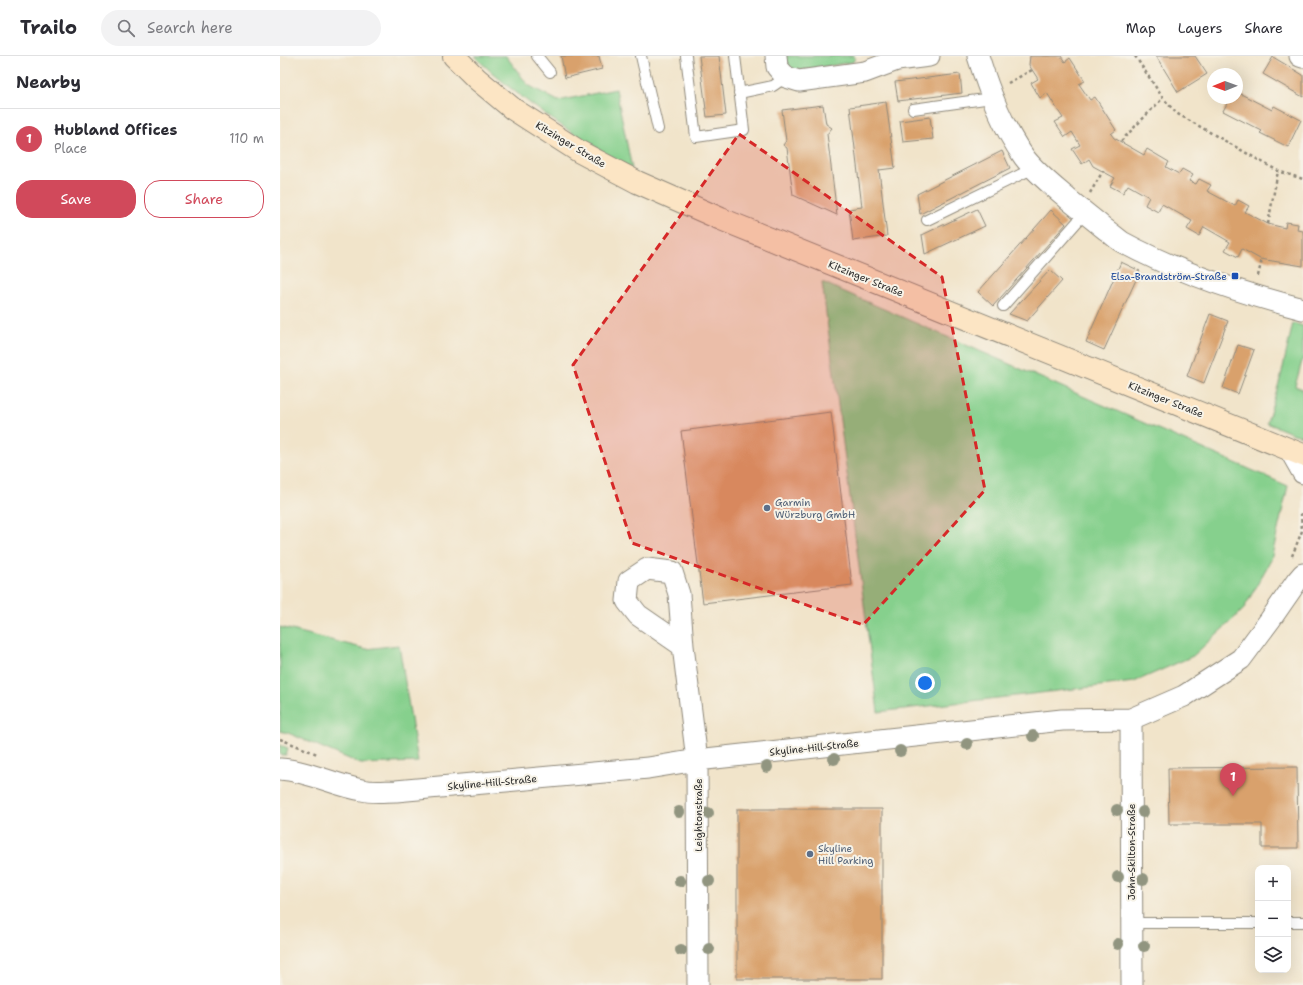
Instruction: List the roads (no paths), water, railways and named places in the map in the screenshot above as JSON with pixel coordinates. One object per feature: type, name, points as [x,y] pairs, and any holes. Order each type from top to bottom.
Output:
[{"type":"street","name":"Kitzinger Straße","points":[[454,56],[477,79],[513,109],[580,152],[637,182],[728,222],[1296,453]]},
{"type":"street","points":[[776,56],[777,67],[786,78],[799,81],[865,72],[880,60],[897,60],[929,56]]},
{"type":"street","points":[[978,56],[991,95],[1006,127],[1024,157],[1034,168],[1085,213],[1121,241],[1169,264],[1226,287],[1253,296],[1303,309]]},
{"type":"street","points":[[1296,453],[1303,473]]},
{"type":"street","name":"Skyline-Hill-Straße","points":[[280,769],[304,772],[343,786],[364,791],[396,791],[648,768],[697,760],[1062,720],[1131,719],[1184,696],[1241,659],[1270,620],[1299,568]]},
{"type":"street","name":"Leightonstraße","points":[[683,646],[697,760],[698,985]]},
{"type":"street","name":"John-Skilton-Straße","points":[[1131,719],[1132,985]]},
{"type":"lane","points":[[537,56],[550,72]]},
{"type":"lane","points":[[640,56],[658,129]]},
{"type":"lane","points":[[686,56],[696,137],[744,130],[735,56]]},
{"type":"lane","points":[[739,93],[773,86],[786,78]]},
{"type":"lane","points":[[913,109],[991,95]]},
{"type":"lane","points":[[927,220],[1034,168]]},
{"type":"lane","points":[[1003,306],[1085,213]]},
{"type":"lane","points":[[1132,923],[1255,922]]},
{"type":"lane","points":[[1291,922],[1303,922]]},
{"type":"place","name":"Elsa-Brandström-Straße","points":[[1235,276]]},
{"type":"place","name":"Garmin Würzburg GmbH","points":[[767,508]]},
{"type":"place","name":"Hubland Offices","points":[[1233,796]]},
{"type":"place","name":"Skyline Hill Parking","points":[[810,854]]}]
